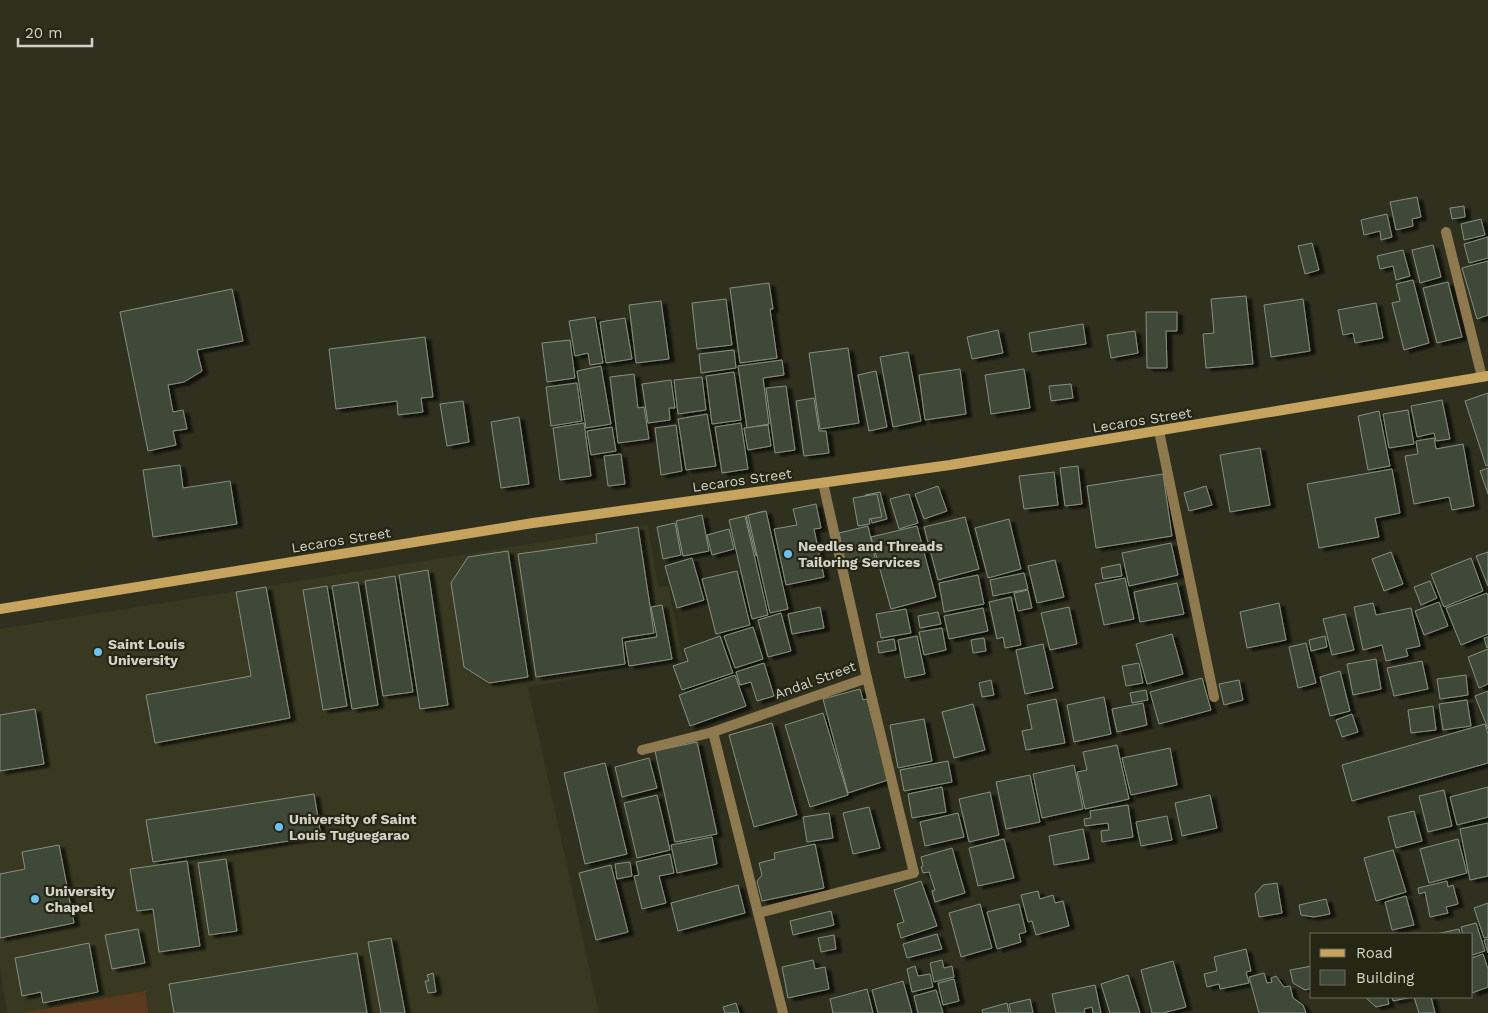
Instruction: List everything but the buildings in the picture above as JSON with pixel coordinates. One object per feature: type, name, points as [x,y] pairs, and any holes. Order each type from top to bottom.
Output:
[{"type":"street","points":[[1446,232],[1485,377]]},
{"type":"street","name":"Lecaros Street","points":[[0,609],[533,523],[950,465],[1485,377]]},
{"type":"street","points":[[1159,431],[1214,697]]},
{"type":"street","name":"Andal Street","points":[[642,750],[713,732],[867,678],[823,483]]},
{"type":"street","points":[[758,914],[914,873],[867,678]]},
{"type":"street","points":[[713,732],[783,1013]]},
{"type":"shaded area","name":"University of Saint Louis Tuguegarao","points":[[648,525],[658,587],[668,586],[683,659],[528,687],[599,1013],[7,1013],[0,968],[0,629]]},
{"type":"shaded area","points":[[145,991],[148,1013],[22,1013]]},
{"type":"place","name":"Needles and Threads Tailoring Services","points":[[788,554]]},
{"type":"place","name":"Saint Louis University","points":[[98,652]]},
{"type":"place","name":"University of Saint Louis Tuguegarao","points":[[279,827]]},
{"type":"place","name":"University Chapel","points":[[35,899]]}]
